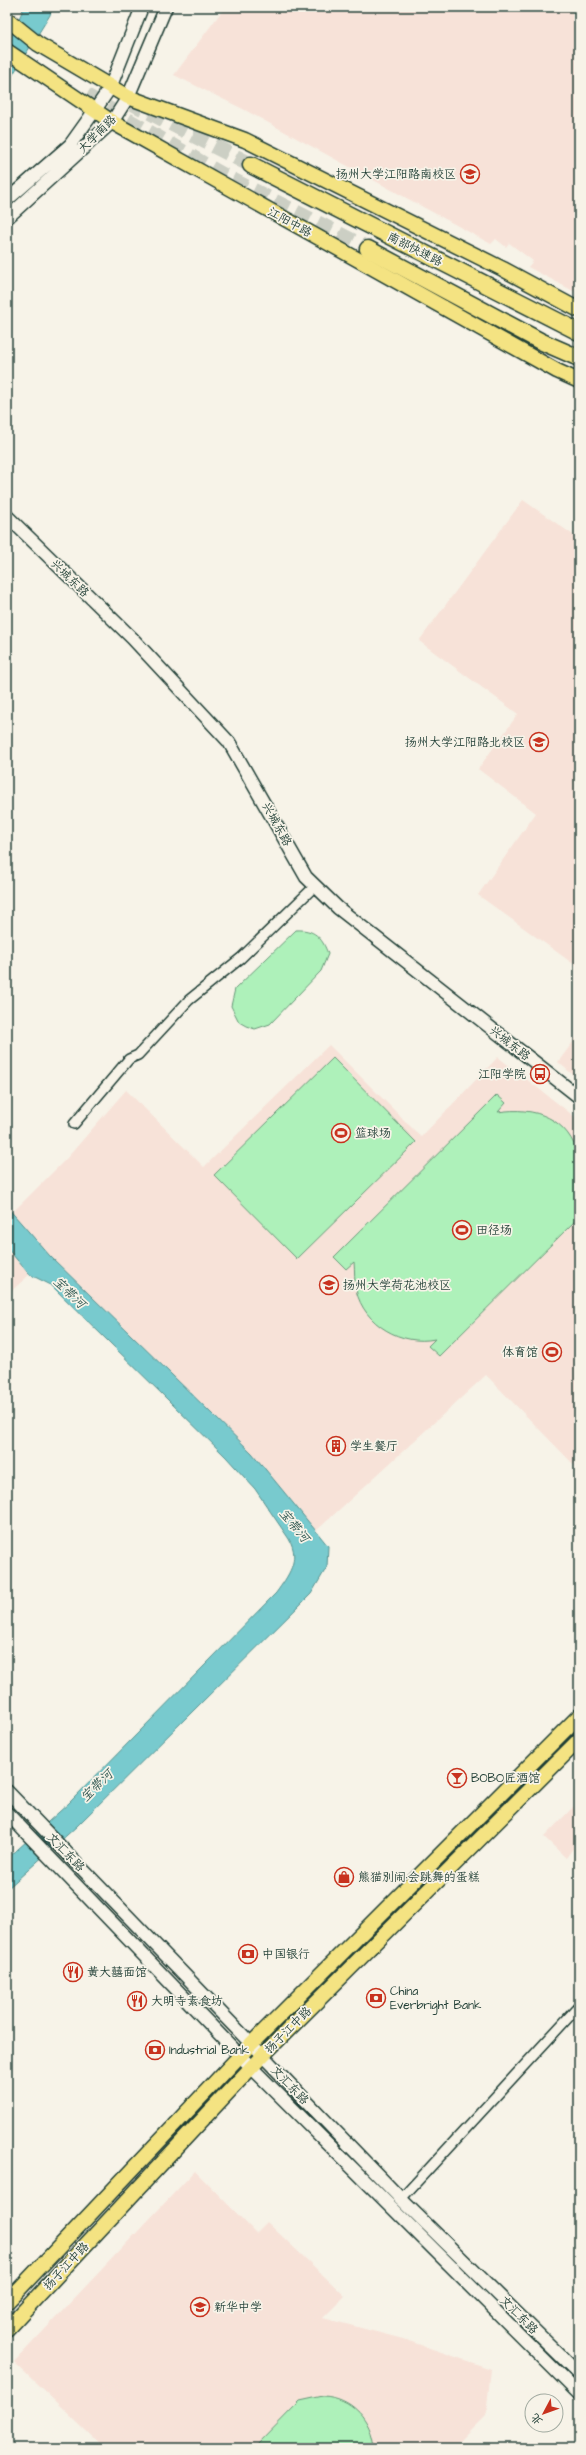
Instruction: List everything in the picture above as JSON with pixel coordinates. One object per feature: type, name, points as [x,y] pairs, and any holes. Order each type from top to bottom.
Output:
[{"type":"highway","name":"南部快速路","points":[[251,165],[579,332]]},
{"type":"highway","points":[[396,240],[436,254],[579,324]]},
{"type":"highway","name":"南部快速路","points":[[368,249],[540,341],[579,358]]},
{"type":"highway","points":[[540,341],[579,366]]},
{"type":"main road","name":"大学南路","points":[[7,200],[70,144],[96,110],[110,88],[142,7]]},
{"type":"main road","name":"大学南路","points":[[7,218],[112,122],[128,97],[166,7]]},
{"type":"main road","points":[[9,21],[38,44],[110,88],[128,97],[245,140],[502,269],[579,310]]},
{"type":"main road","name":"江阳中路","points":[[7,51],[28,67],[96,110],[112,122],[557,371],[579,381]]},
{"type":"main road","name":"兴城东路","points":[[7,516],[132,638],[229,742],[306,877],[314,887],[338,908],[579,1098]]},
{"type":"main road","name":"扬子江中路","points":[[7,2302],[251,2044],[579,1716]]},
{"type":"main road","name":"扬子江中路","points":[[7,2329],[251,2067],[579,1740]]},
{"type":"main road","name":"文汇东路","points":[[9,1793],[401,2199],[579,2374]]},
{"type":"main road","name":"文汇东路","points":[[7,1813],[240,2056],[391,2209],[579,2394]]},
{"type":"street","points":[[74,1124],[129,1059],[138,1055],[188,1000],[242,958],[314,887]]},
{"type":"street","points":[[401,2199],[579,2006]]},
{"type":"shaded area","name":"扬州大学江阳路南校区","points":[[225,7],[579,7],[579,294],[528,267],[533,261],[509,243],[506,247],[496,239],[491,244],[243,109],[174,75]]},
{"type":"shaded area","name":"扬州大学江阳路北校区","points":[[523,500],[579,539],[579,968],[478,895],[536,813],[478,769],[518,714],[419,641]]},
{"type":"shaded area","points":[[579,1034],[579,1080],[558,1062]]},
{"type":"shaded area","name":"扬州大学荷花池校区","points":[[329,1045],[421,1137],[498,1057],[579,1120],[579,1470],[486,1375],[316,1531],[252,1453],[50,1256],[7,1295],[7,1218],[67,1158],[126,1090],[204,1167]]},
{"type":"shaded area","points":[[579,1801],[579,1840],[566,1858],[544,1837]]},
{"type":"shaded area","name":"新华中学","points":[[195,2171],[256,2233],[267,2222],[345,2296],[323,2318],[403,2339],[491,2369],[486,2415],[453,2448],[104,2448],[14,2362]]},
{"type":"green space","points":[[296,930],[308,931],[316,935],[323,943],[328,954],[321,971],[270,1024],[255,1029],[246,1026],[239,1022],[231,1006],[235,989]]},
{"type":"green space","points":[[333,1058],[416,1142],[297,1259],[214,1175]]},
{"type":"green space","name":"田径场","points":[[497,1095],[506,1103],[498,1112],[525,1111],[537,1113],[559,1124],[567,1133],[574,1144],[580,1165],[581,1180],[579,1217],[439,1356],[428,1346],[435,1339],[422,1340],[398,1336],[376,1323],[360,1302],[355,1287],[354,1262],[346,1269],[334,1257]]},
{"type":"green space","points":[[323,2396],[342,2400],[351,2405],[358,2412],[369,2428],[374,2448],[254,2448],[300,2401]]},
{"type":"water","points":[[24,7],[52,7],[50,15],[7,84],[7,47]]},
{"type":"water","name":"宝带河","points":[[7,1207],[50,1256],[252,1453],[328,1546],[327,1567],[311,1594],[77,1826],[7,1889],[7,1859],[69,1803],[276,1593],[292,1568],[294,1554],[289,1539],[255,1489],[226,1457],[51,1285],[29,1274],[7,1248]]},
{"type":"tunnel","points":[[86,96],[222,175],[368,249]]},
{"type":"tunnel","points":[[129,101],[251,165]]},
{"type":"place","name":"扬州大学江阳路南校区","points":[[470,174]]},
{"type":"place","name":"扬州大学江阳路北校区","points":[[539,742]]},
{"type":"place","name":"江阳学院","points":[[540,1074]]},
{"type":"place","name":"篮球场","points":[[341,1133]]},
{"type":"place","name":"田径场","points":[[462,1230]]},
{"type":"place","name":"扬州大学荷花池校区","points":[[329,1285]]},
{"type":"place","name":"体育馆","points":[[552,1352]]},
{"type":"place","name":"学生餐厅","points":[[336,1446]]},
{"type":"place","name":"BOBO匠酒馆","points":[[457,1778]]},
{"type":"place","name":"熊猫别闹·会跳舞的蛋糕","points":[[344,1877]]},
{"type":"place","name":"中国银行","points":[[248,1954]]},
{"type":"place","name":"黄大囍面馆","points":[[73,1972]]},
{"type":"place","name":"China Everbright Bank","points":[[376,1998]]},
{"type":"place","name":"大明寺素食坊","points":[[137,2001]]},
{"type":"place","name":"Industrial Bank","points":[[155,2050]]},
{"type":"place","name":"新华中学","points":[[200,2307]]}]
